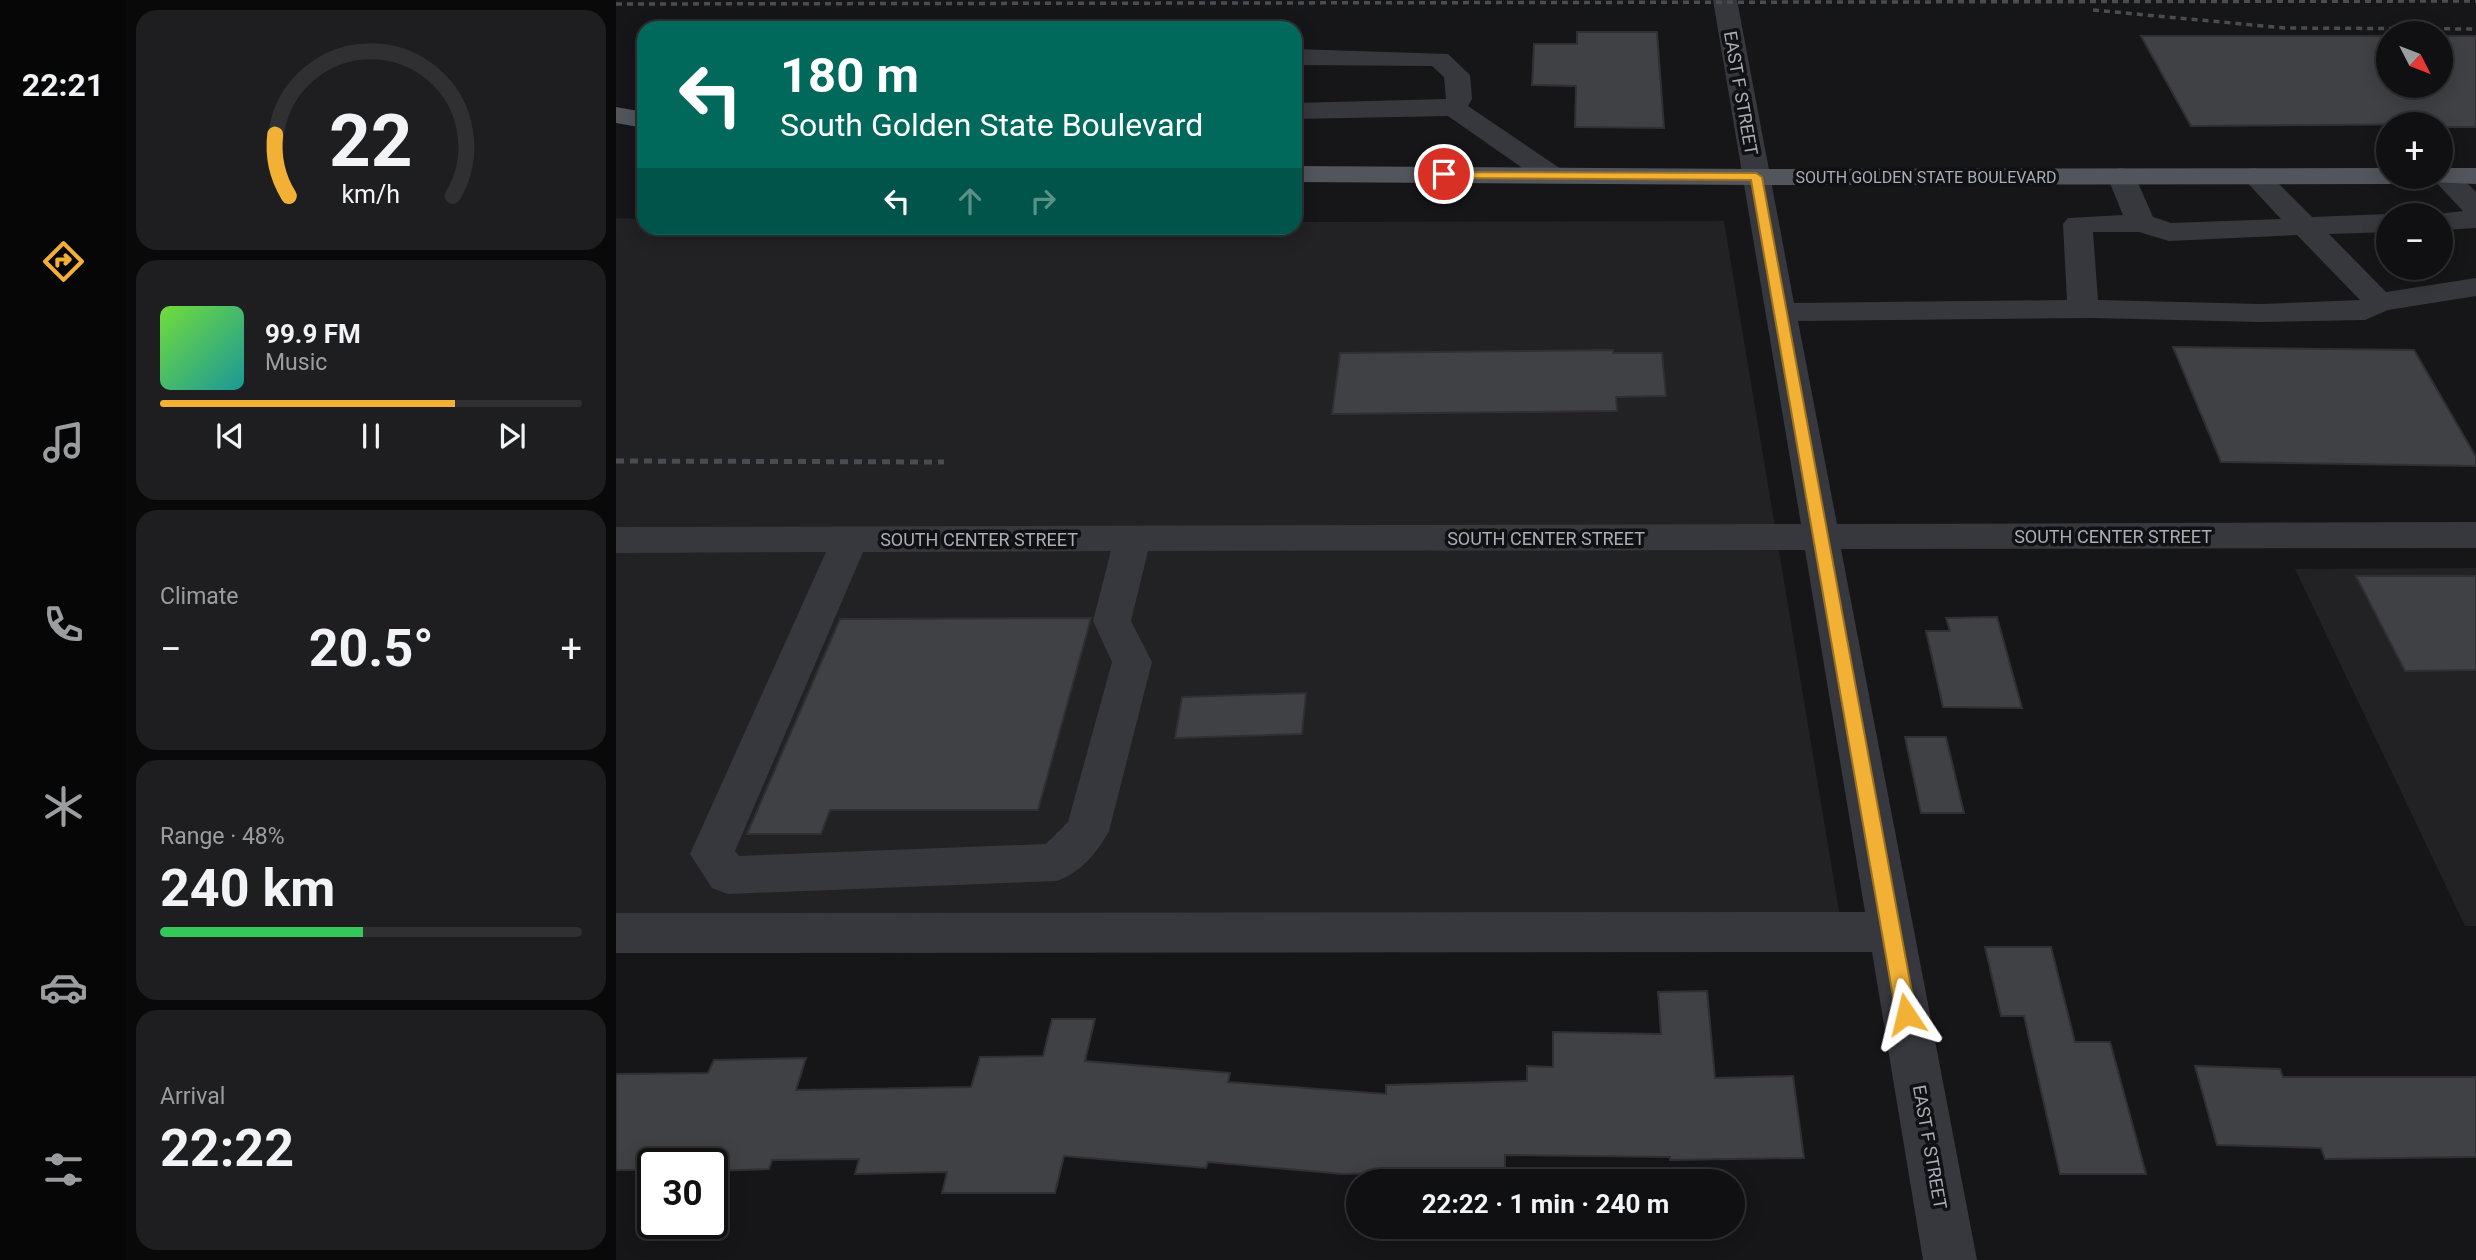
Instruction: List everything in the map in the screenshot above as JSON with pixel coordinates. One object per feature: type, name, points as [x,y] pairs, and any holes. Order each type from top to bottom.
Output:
[{"type":"main road","points":[[616,115],[637,119]]},
{"type":"main road","name":"SOUTH GOLDEN STATE BOULEVARD","points":[[1302,174],[1756,177],[2376,176]]},
{"type":"main road","points":[[2453,176],[2476,176]]},
{"type":"street","name":"EAST F STREET","points":[[1725,0],[1950,1260]]},
{"type":"street","points":[[1302,57],[1439,59],[1457,75],[1459,99],[1454,108]]},
{"type":"street","points":[[1302,111],[1454,108],[1551,174]]},
{"type":"street","points":[[2121,176],[2141,223]]},
{"type":"street","points":[[2255,176],[2379,302]]},
{"type":"street","points":[[2453,186],[2476,208]]},
{"type":"street","points":[[2453,220],[2476,219]]},
{"type":"street","points":[[2083,309],[2078,224],[2141,223],[2169,232],[2376,223]]},
{"type":"street","points":[[1780,312],[2083,309],[2261,313],[2365,311],[2379,302],[2476,287]]},
{"type":"street","name":"SOUTH CENTER STREET","points":[[616,540],[2476,535]]},
{"type":"street","points":[[850,539],[712,854],[729,875],[1057,862],[1087,831],[1132,662],[1112,621],[1133,539]]},
{"type":"street","points":[[616,933],[1892,932]]},
{"type":"shaded area","points":[[616,218],[637,219],[637,235],[1302,235],[1302,222],[1724,221],[1840,917],[616,918]]},
{"type":"shaded area","points":[[2476,568],[2476,926],[2465,926],[2295,569]]},
{"type":"building","points":[[1577,32],[1657,32],[1664,128],[1575,127],[1576,86],[1532,85],[1534,44],[1577,44]]},
{"type":"building","points":[[2141,36],[2376,36],[2376,98],[2454,98],[2454,36],[2476,36],[2476,127],[2453,127],[2453,112],[2376,112],[2376,125],[2191,126]]},
{"type":"building","points":[[2173,347],[2414,350],[2476,457],[2476,466],[2221,462]]},
{"type":"building","points":[[1613,350],[1613,353],[1662,353],[1666,396],[1616,397],[1617,411],[1332,414],[1340,353]]},
{"type":"building","points":[[2356,576],[2476,576],[2476,670],[2405,671]]},
{"type":"building","points":[[1997,617],[2022,708],[1943,707],[1926,631],[1950,631],[1946,618]]},
{"type":"building","points":[[1091,618],[1038,810],[830,810],[821,834],[747,834],[840,619]]},
{"type":"building","points":[[1306,693],[1302,734],[1175,738],[1182,697]]},
{"type":"building","points":[[1905,737],[1946,737],[1964,813],[1921,813]]},
{"type":"building","points":[[1985,947],[2051,947],[2075,1042],[2110,1042],[2146,1174],[2060,1174],[2024,1016],[2001,1016]]},
{"type":"building","points":[[1707,991],[1715,1078],[1793,1076],[1804,1158],[1670,1160],[1670,1157],[1505,1155],[1505,1169],[1346,1169],[1346,1174],[1343,1174],[1208,1162],[1206,1168],[1064,1156],[1055,1193],[942,1193],[947,1172],[855,1174],[859,1159],[772,1160],[769,1169],[728,1170],[728,1148],[637,1148],[637,1170],[616,1170],[616,1074],[708,1073],[714,1060],[806,1058],[796,1090],[971,1087],[980,1057],[1043,1056],[1052,1019],[1095,1019],[1085,1061],[1230,1073],[1228,1082],[1386,1094],[1386,1085],[1527,1081],[1527,1066],[1553,1067],[1553,1032],[1661,1034],[1658,992]]},
{"type":"building","points":[[2195,1066],[2280,1069],[2283,1077],[2476,1077],[2476,1157],[2325,1159],[2321,1148],[2217,1145]]},
{"type":"railway","points":[[616,4],[2476,1]]},
{"type":"railway","points":[[2093,10],[2285,28],[2476,29]]},
{"type":"railway","points":[[616,461],[944,462]]},
{"type":"route","points":[[1444,174],[1756,177],[1906,1014]]}]
